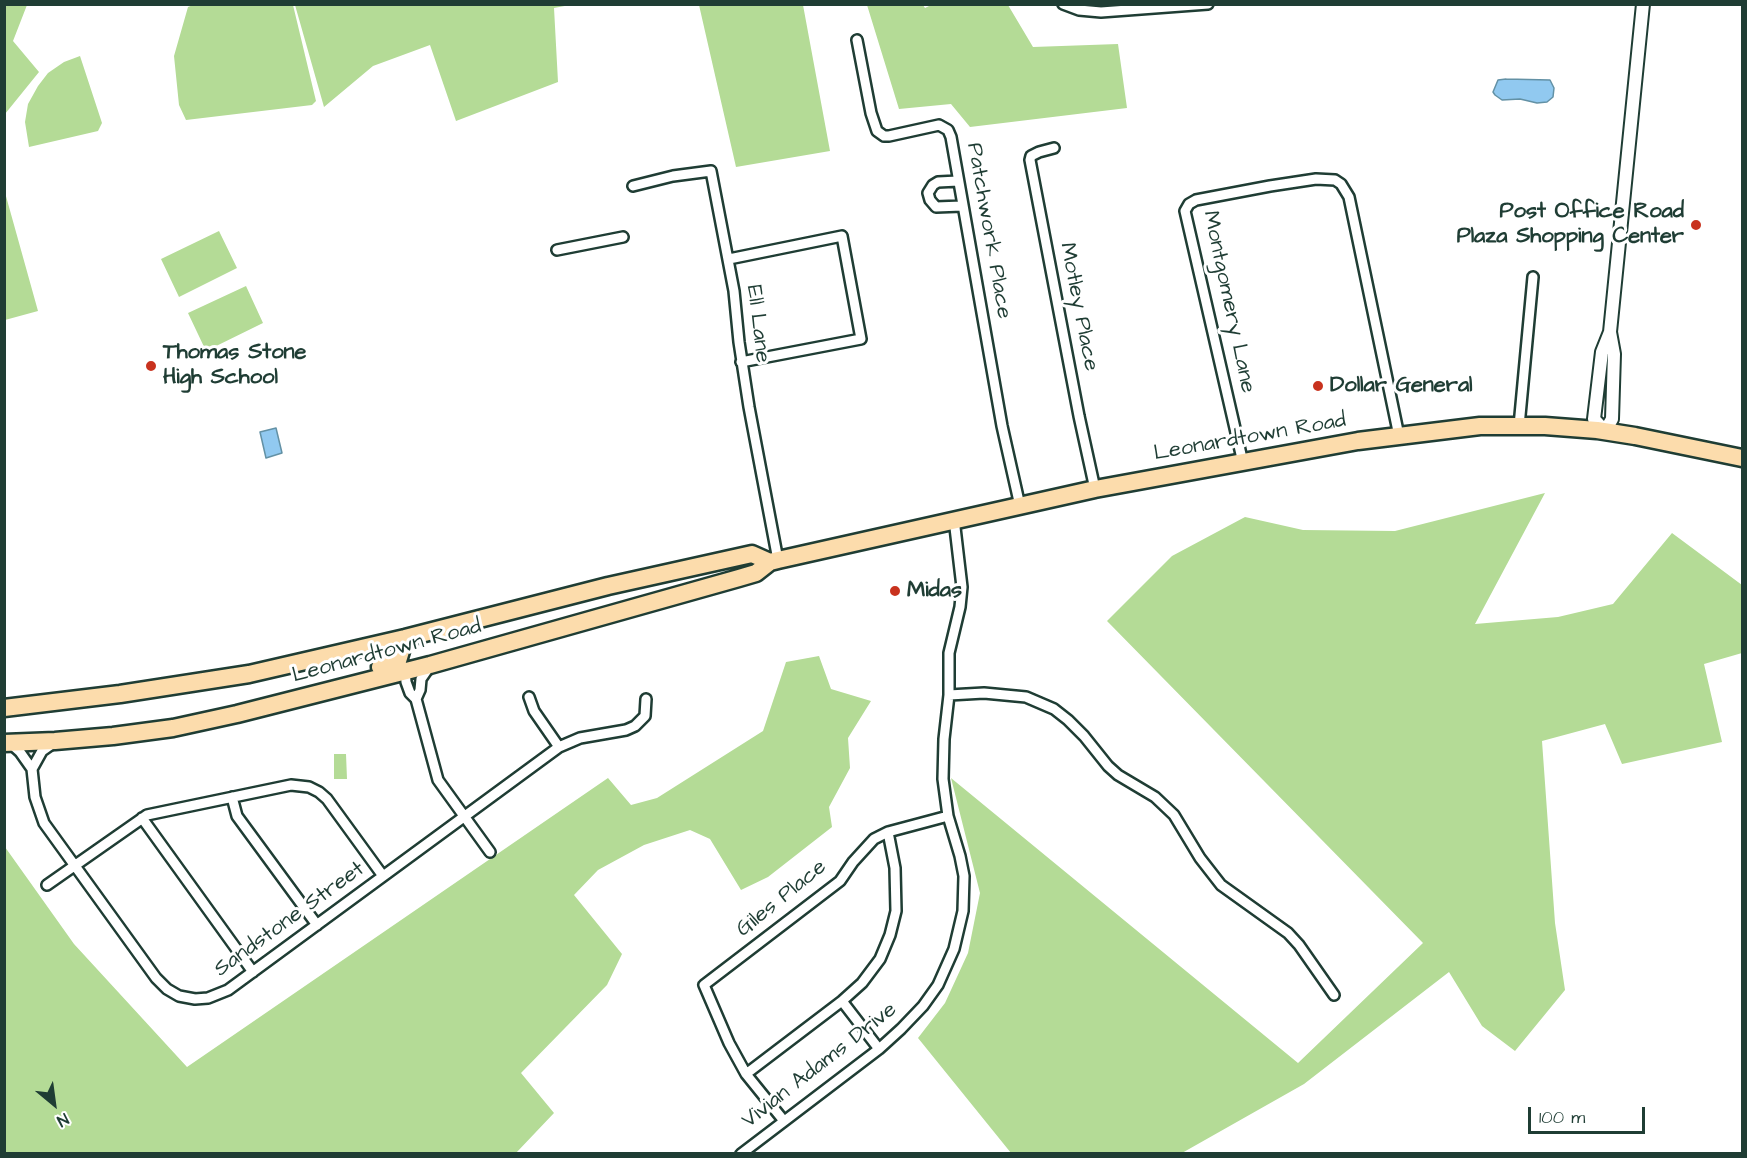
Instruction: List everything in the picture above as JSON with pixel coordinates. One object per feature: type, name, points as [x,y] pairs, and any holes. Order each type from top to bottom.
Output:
[{"type":"highway","name":"Leonardtown Road","points":[[7,743],[55,741],[172,728],[237,714],[430,665],[756,573],[774,561],[1095,489],[1399,436],[1480,426],[1605,431],[1743,458]]},
{"type":"highway","name":"Leonardtown Road","points":[[4,708],[216,680],[405,638],[608,585],[752,554],[774,561]]},
{"type":"highway","points":[[405,670],[412,646],[421,640],[448,633],[469,620]]},
{"type":"highway","points":[[302,697],[317,685],[396,663],[405,638]]},
{"type":"street","points":[[1063,4],[1079,10],[1101,12],[1208,4]]},
{"type":"street","points":[[1610,332],[1602,352],[1594,419],[1605,431],[1612,419],[1614,354],[1610,332],[1643,4]]},
{"type":"street","name":"Patchwork Place","points":[[857,40],[871,113],[877,131],[884,136],[889,136],[939,125],[944,127],[951,137],[1002,426],[1020,506]]},
{"type":"street","name":"Motley Place","points":[[1054,148],[1031,156],[1030,160],[1095,489]]},
{"type":"street","name":"Ell Lane","points":[[633,186],[674,176],[711,171],[729,259],[741,362],[774,561]]},
{"type":"street","name":"Montgomery Lane","points":[[1243,463],[1185,211],[1189,204],[1196,200],[1270,186],[1316,179],[1335,180],[1341,184],[1349,197],[1399,436]]},
{"type":"street","points":[[958,181],[938,182],[928,193],[936,207],[962,206]]},
{"type":"street","points":[[729,259],[842,236],[861,339],[741,362]]},
{"type":"street","points":[[557,250],[623,237]]},
{"type":"street","points":[[1519,426],[1533,277]]},
{"type":"street","name":"Vivian Adams Drive","points":[[741,1154],[879,1049],[923,1006],[944,974],[954,950],[963,911],[964,876],[948,816],[943,779],[944,739],[949,695],[949,653],[960,607],[962,587],[954,519]]},
{"type":"street","points":[[416,699],[421,679],[430,665]]},
{"type":"street","points":[[405,670],[406,682],[410,693],[416,699],[438,780],[490,852]]},
{"type":"street","points":[[949,695],[984,693],[1026,697],[1054,709],[1068,720],[1118,775],[1155,797],[1174,815],[1200,858],[1221,885],[1288,933],[1299,945],[1334,996]]},
{"type":"street","points":[[529,697],[534,711],[559,747]]},
{"type":"street","name":"Sandstone Street","points":[[32,769],[35,797],[44,823],[156,978],[167,989],[179,996],[195,999],[208,998],[226,991],[559,747],[580,738],[635,726],[645,716],[646,699]]},
{"type":"street","points":[[7,743],[20,752],[32,769],[42,751],[55,741]]},
{"type":"street","points":[[47,885],[147,815],[291,784],[309,787],[327,799],[383,876]]},
{"type":"street","points":[[232,797],[237,816],[317,925]]},
{"type":"street","name":"Giles Place","points":[[746,1074],[729,1043],[704,985],[840,881],[852,862],[874,839],[888,832],[948,816]]},
{"type":"street","points":[[142,818],[252,972]]},
{"type":"street","points":[[784,1121],[746,1074],[842,1001],[862,983],[880,959],[890,935],[896,911],[894,868],[888,832]]},
{"type":"street","points":[[842,1001],[879,1049]]},
{"type":"green space","points":[[5,4],[27,5],[13,41],[39,72],[5,114]]},
{"type":"green space","points":[[295,4],[570,5],[554,8],[558,82],[456,121],[430,45],[373,66],[324,107]]},
{"type":"green space","points":[[193,5],[293,5],[316,101],[312,105],[186,120],[179,105],[174,56],[188,7]]},
{"type":"green space","points":[[699,5],[803,5],[830,151],[736,167]]},
{"type":"green space","points":[[867,5],[923,5],[925,8],[931,5],[1008,5],[1033,47],[1118,44],[1127,108],[970,127],[951,104],[899,109]]},
{"type":"green space","points":[[80,56],[102,123],[98,131],[29,147],[25,122],[28,104],[38,86],[48,73],[64,62]]},
{"type":"green space","points":[[4,189],[38,311],[5,320],[4,320]]},
{"type":"green space","points":[[219,231],[237,268],[179,297],[161,259]]},
{"type":"green space","points":[[246,286],[263,323],[206,351],[188,313]]},
{"type":"green space","points":[[1545,493],[1475,624],[1558,617],[1613,604],[1672,533],[1742,585],[1742,653],[1704,664],[1722,742],[1622,764],[1605,724],[1542,741],[1555,923],[1565,990],[1515,1051],[1482,1026],[1449,972],[1304,1084],[1182,1153],[1011,1153],[918,1038],[945,1003],[968,953],[980,893],[951,778],[1298,1063],[1423,943],[1107,621],[1172,556],[1245,517],[1303,530],[1395,531]]},
{"type":"green space","points":[[819,656],[831,689],[871,701],[848,738],[850,768],[829,807],[832,827],[768,877],[741,890],[710,839],[690,830],[644,845],[598,870],[574,895],[622,954],[607,985],[521,1073],[554,1113],[516,1153],[5,1153],[5,847],[74,944],[187,1067],[608,778],[631,805],[657,798],[763,731],[786,662]]},
{"type":"green space","points":[[334,754],[346,754],[347,779],[334,779]]},
{"type":"water","points":[[1498,80],[1550,80],[1554,88],[1553,97],[1547,102],[1537,103],[1520,99],[1502,100],[1493,92]]},
{"type":"water","points":[[276,428],[282,453],[266,458],[260,432]]},
{"type":"place","name":"Post Office Road Plaza Shopping Center","points":[[1696,225]]},
{"type":"place","name":"Thomas Stone High School","points":[[151,366]]},
{"type":"place","name":"Dollar General","points":[[1318,386]]},
{"type":"place","name":"Midas","points":[[895,591]]}]
